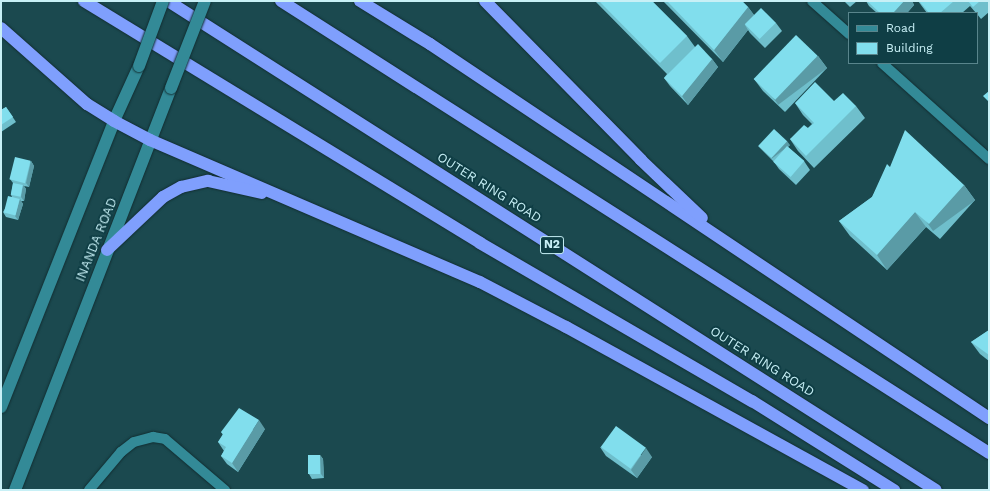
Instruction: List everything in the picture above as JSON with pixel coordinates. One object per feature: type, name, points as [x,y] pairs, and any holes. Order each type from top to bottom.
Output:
[{"type":"highway","points":[[84,1],[473,239],[752,401],[894,490]]},
{"type":"highway","name":"OUTER RING ROAD","points":[[168,1],[936,490]]},
{"type":"highway","points":[[281,1],[989,453]]},
{"type":"highway","points":[[360,1],[430,44],[730,243],[989,418]]},
{"type":"highway","points":[[485,1],[641,160],[730,243]]},
{"type":"highway","points":[[1,28],[87,104],[114,121],[150,140],[480,282],[580,334],[863,490]]},
{"type":"highway","points":[[107,250],[163,197],[181,187],[208,181],[290,200]]},
{"type":"main road","name":"INANDA ROAD","points":[[1,407],[41,304],[93,179],[114,121],[139,66],[163,1]]},
{"type":"main road","name":"INANDA ROAD","points":[[15,490],[205,1]]},
{"type":"lane","points":[[812,1],[848,33]]},
{"type":"lane","points":[[883,64],[989,159]]},
{"type":"lane","points":[[89,490],[121,452],[134,442],[153,437],[165,439],[225,490]]},
{"type":"building","points":[[599,1],[652,1],[687,36],[660,63]]},
{"type":"building","points":[[667,1],[742,1],[748,7],[714,50]]},
{"type":"building","points":[[867,1],[904,1],[894,12],[879,12]]},
{"type":"building","points":[[919,1],[954,1],[941,12],[928,12]]},
{"type":"building","points":[[968,1],[980,1],[973,7]]},
{"type":"building","points":[[761,8],[776,23],[760,39],[745,24]]},
{"type":"building","points":[[796,35],[818,56],[775,100],[754,79]]},
{"type":"building","points":[[698,44],[712,59],[682,96],[664,78]]},
{"type":"building","points":[[815,82],[834,101],[843,93],[856,106],[806,156],[790,139],[804,125],[808,128],[814,123],[795,103]]},
{"type":"building","points":[[989,91],[989,102],[983,96]]},
{"type":"building","points":[[6,107],[13,117],[1,125],[1,110]]},
{"type":"building","points":[[774,129],[787,141],[771,158],[758,146]]},
{"type":"building","points":[[905,130],[964,185],[929,224],[915,212],[877,255],[839,221],[872,197],[887,164],[890,167]]},
{"type":"building","points":[[787,146],[804,161],[791,177],[773,162]]},
{"type":"building","points":[[15,157],[31,161],[25,183],[9,179]]},
{"type":"building","points":[[13,183],[23,185],[21,197],[11,195]]},
{"type":"building","points":[[8,196],[20,199],[16,215],[4,212]]},
{"type":"building","points":[[989,330],[989,355],[971,342]]},
{"type":"building","points":[[239,408],[259,420],[232,463],[221,456],[226,447],[218,442],[223,434],[221,432]]},
{"type":"building","points":[[616,426],[646,448],[631,469],[601,447]]},
{"type":"building","points":[[308,455],[320,455],[320,474],[308,474]]}]
